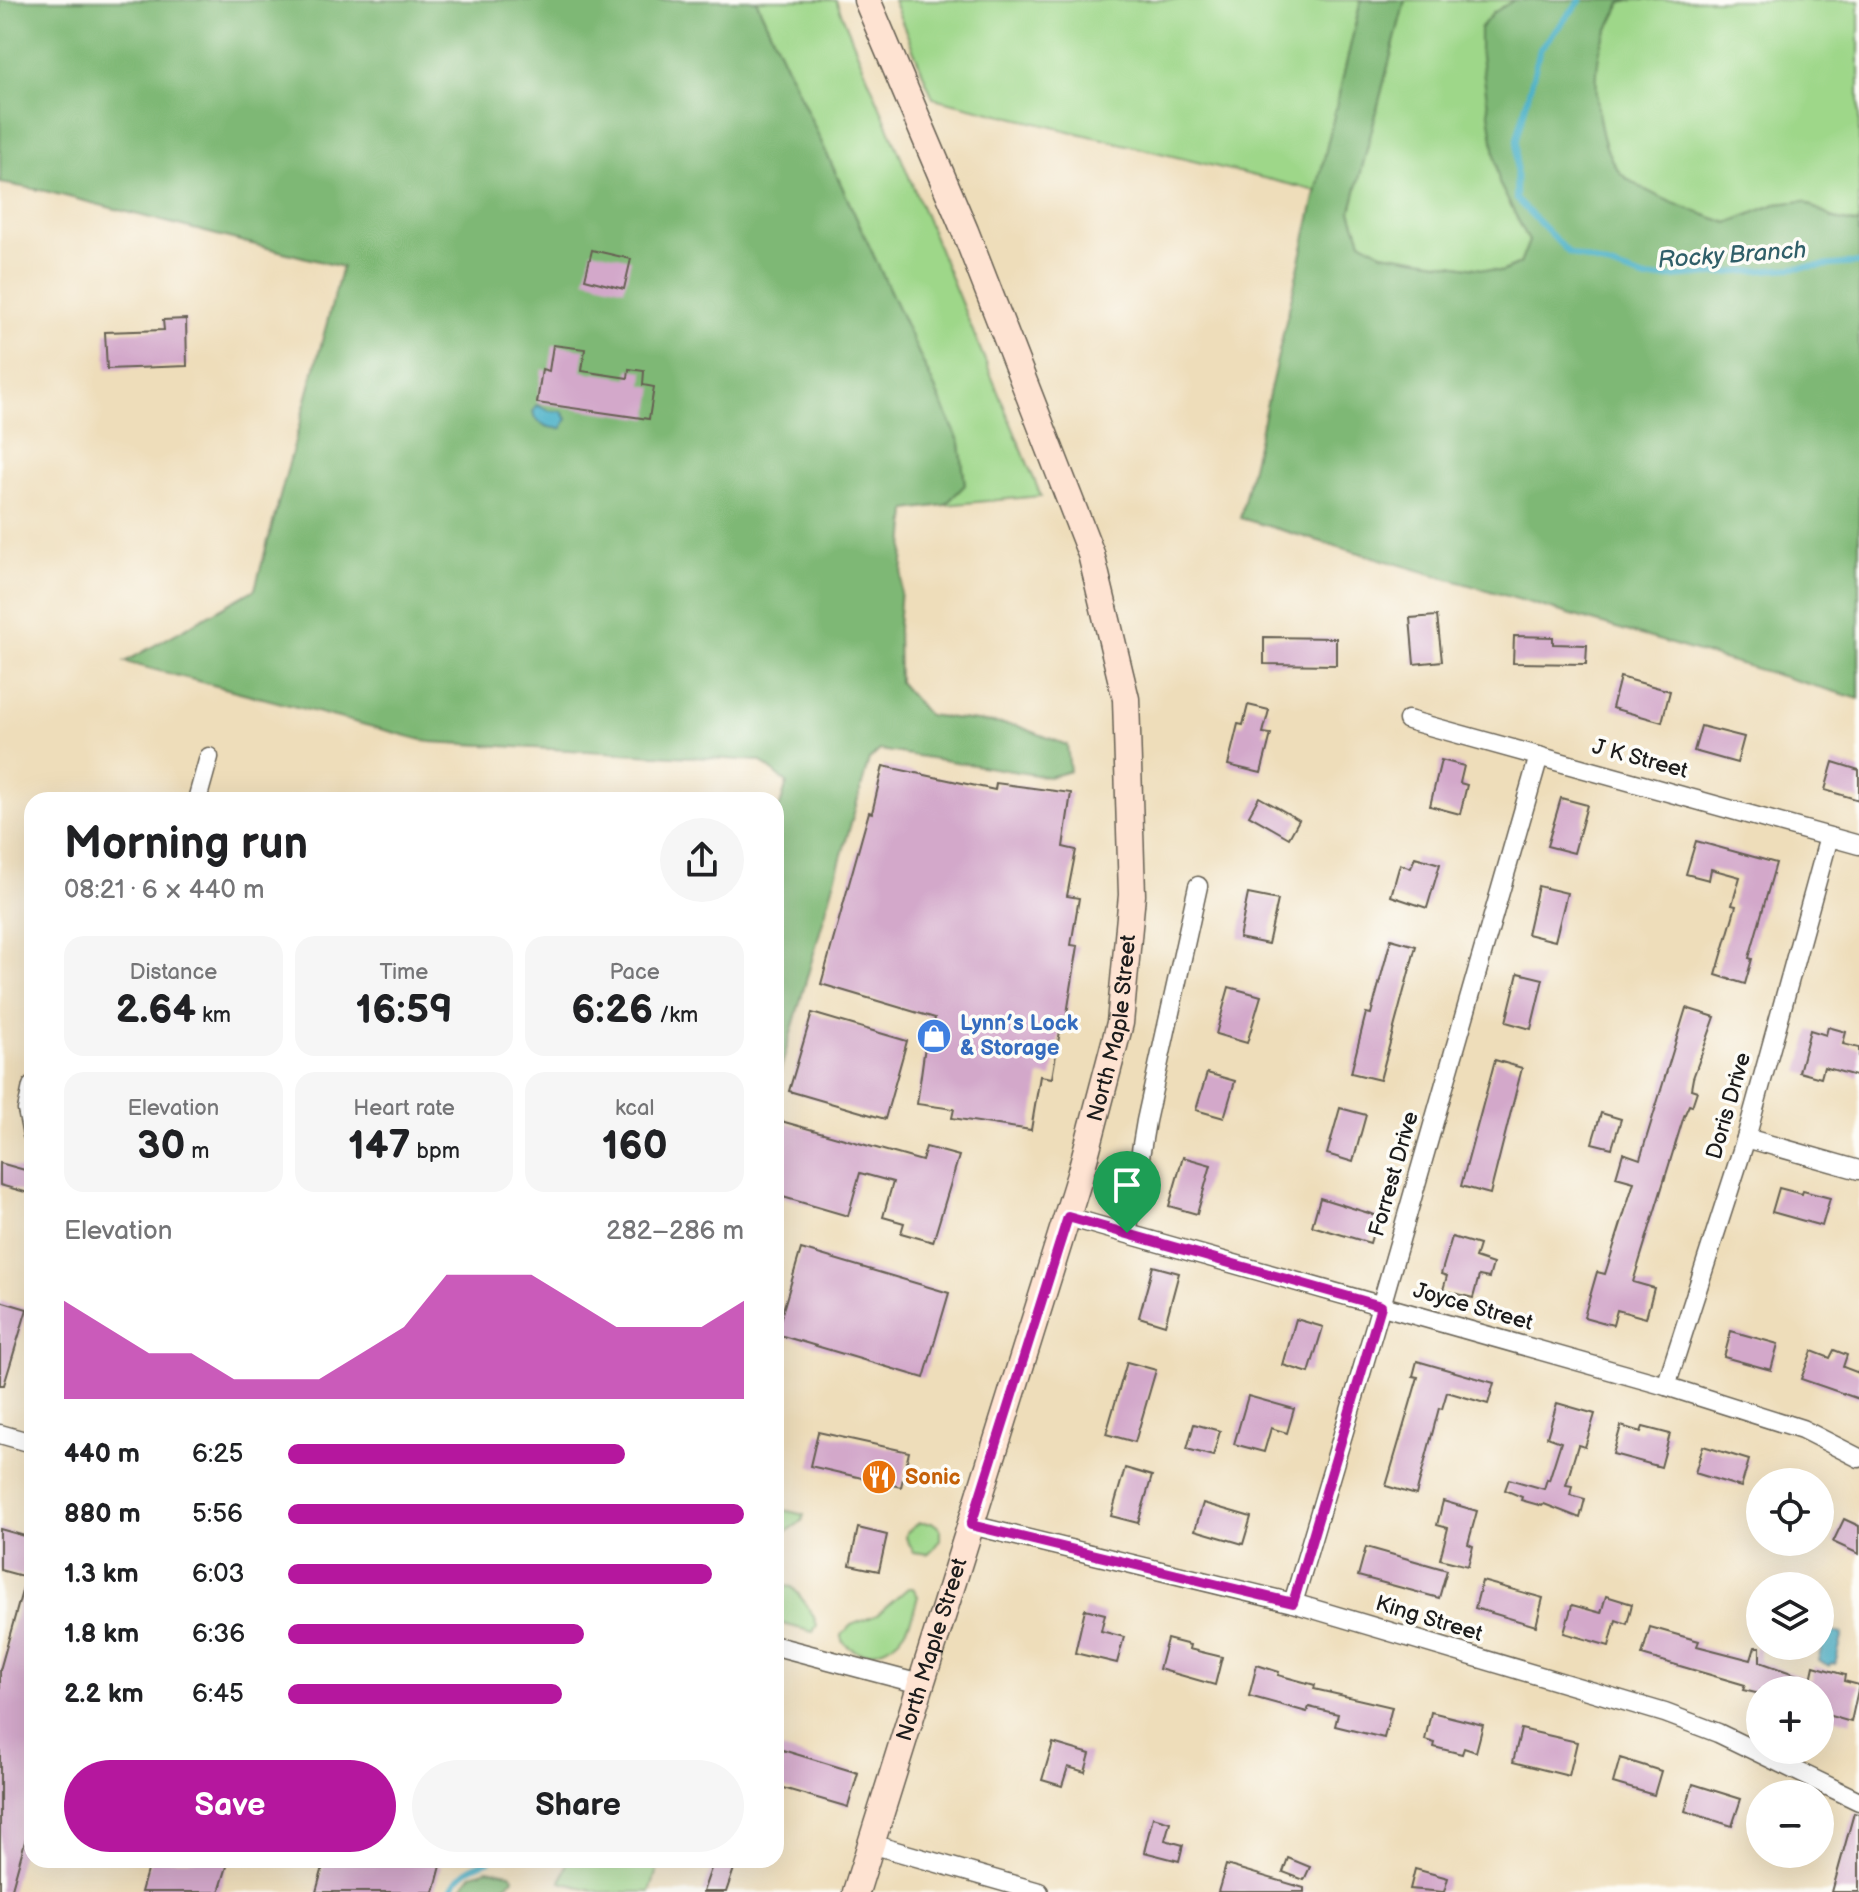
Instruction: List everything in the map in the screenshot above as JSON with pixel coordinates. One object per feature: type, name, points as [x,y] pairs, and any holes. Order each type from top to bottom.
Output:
[{"type":"main road","name":"North Maple Street","points":[[856,1892],[1068,1217],[1120,1023],[1132,895],[1126,699],[1091,554],[965,231],[867,0]]},
{"type":"street","name":"J K Street","points":[[1408,720],[1859,845]]},
{"type":"street","name":"Forrest Drive","points":[[1293,1603],[1539,756]]},
{"type":"street","points":[[199,792],[209,757]]},
{"type":"street","name":"Doris Drive","points":[[1666,1386],[1746,1138],[1829,837]]},
{"type":"street","points":[[1127,1233],[1146,1121],[1198,886]]},
{"type":"street","points":[[1746,1138],[1859,1170]]},
{"type":"street","name":"Joyce Street","points":[[1068,1217],[1666,1386],[1802,1429],[1859,1458]]},
{"type":"street","points":[[0,1434],[24,1438]]},
{"type":"street","name":"King Street","points":[[971,1525],[1293,1603],[1665,1713],[1718,1733],[1859,1801]]},
{"type":"street","points":[[784,1648],[920,1684]]},
{"type":"street","points":[[871,1844],[1039,1892]]},
{"type":"green space","points":[[0,0],[756,0],[960,443],[965,485],[945,505],[907,510],[898,628],[899,682],[928,715],[1018,726],[1067,745],[1070,771],[1049,777],[880,750],[869,760],[784,1058],[784,793],[787,783],[760,761],[430,742],[125,662],[255,589],[342,267],[45,191],[0,183]]},
{"type":"green space","points":[[756,0],[836,0],[1041,496],[945,505],[965,485],[960,443]]},
{"type":"green space","points":[[893,0],[1361,0],[1317,191],[933,98]]},
{"type":"green space","points":[[1361,0],[1405,0],[1351,211],[1361,241],[1382,253],[1501,272],[1520,264],[1529,241],[1499,183],[1480,50],[1480,28],[1493,13],[1514,0],[1634,0],[1621,3],[1602,43],[1597,74],[1602,134],[1616,167],[1626,178],[1662,198],[1728,223],[1776,204],[1804,201],[1834,219],[1859,224],[1859,699],[1240,518]]},
{"type":"green space","points":[[1405,0],[1514,0],[1493,13],[1499,183],[1529,241],[1520,264],[1501,272],[1382,253],[1361,241],[1351,211]]},
{"type":"green space","points":[[1634,0],[1859,0],[1859,224],[1834,219],[1804,201],[1776,204],[1728,223],[1662,198],[1626,178],[1616,167],[1602,134],[1596,74],[1602,43],[1621,3]]},
{"type":"green space","points":[[784,1510],[804,1515],[802,1521],[784,1533]]},
{"type":"green space","points":[[919,1523],[933,1523],[940,1528],[940,1540],[929,1554],[914,1552],[906,1538],[907,1532]]},
{"type":"green space","points":[[784,1586],[792,1587],[812,1614],[817,1625],[813,1632],[784,1624]]},
{"type":"green space","points":[[908,1588],[913,1588],[918,1596],[910,1623],[894,1643],[877,1651],[862,1653],[842,1641],[842,1635],[851,1625],[877,1615]]},
{"type":"green space","points":[[565,1868],[658,1868],[650,1892],[600,1892],[561,1882]]},
{"type":"green space","points":[[487,1869],[510,1873],[514,1878],[496,1889],[458,1892],[472,1874]]},
{"type":"water","points":[[537,405],[550,411],[562,411],[567,419],[562,428],[541,423],[533,412]]},
{"type":"water","points":[[1834,1632],[1843,1634],[1835,1664],[1829,1666],[1818,1660],[1834,1660]]},
{"type":"building","points":[[592,250],[631,259],[624,289],[585,279]]},
{"type":"building","points":[[186,319],[187,366],[107,369],[105,332],[164,330],[163,320]]},
{"type":"building","points":[[553,345],[585,349],[582,371],[628,378],[629,369],[644,371],[643,385],[654,387],[649,419],[537,403],[542,369],[549,371]]},
{"type":"building","points":[[1437,616],[1442,661],[1414,664],[1410,618]]},
{"type":"building","points":[[1514,636],[1553,637],[1553,644],[1587,645],[1586,664],[1513,663]]},
{"type":"building","points":[[1264,637],[1336,638],[1336,665],[1264,664]]},
{"type":"building","points":[[1620,677],[1670,691],[1662,722],[1612,708]]},
{"type":"building","points":[[1248,705],[1269,710],[1263,733],[1271,734],[1261,773],[1228,765],[1238,724],[1243,725]]},
{"type":"building","points":[[1701,726],[1744,737],[1737,763],[1694,751]]},
{"type":"building","points":[[1441,760],[1464,766],[1460,783],[1467,785],[1460,814],[1430,806]]},
{"type":"building","points":[[1833,762],[1859,770],[1859,800],[1825,790]]},
{"type":"building","points":[[883,766],[995,790],[996,783],[1071,793],[1063,847],[1076,850],[1067,896],[1079,898],[1071,945],[1078,946],[1064,1032],[1060,1031],[1052,1078],[1040,1076],[1031,1130],[952,1118],[954,1109],[917,1104],[925,1046],[930,1048],[935,1018],[821,984]]},
{"type":"building","points":[[1259,797],[1299,820],[1289,838],[1249,815]]},
{"type":"building","points":[[1561,798],[1587,805],[1574,853],[1547,846]]},
{"type":"building","points":[[1696,841],[1776,863],[1749,958],[1752,959],[1745,984],[1716,975],[1736,906],[1732,905],[1740,877],[1711,869],[1709,880],[1686,874]]},
{"type":"building","points":[[1415,857],[1440,864],[1427,908],[1391,896],[1400,864],[1411,868]]},
{"type":"building","points":[[1538,886],[1567,893],[1555,941],[1527,934]]},
{"type":"building","points":[[1248,894],[1278,900],[1268,944],[1239,938]]},
{"type":"building","points":[[1391,939],[1416,946],[1380,1080],[1351,1073],[1366,1013],[1371,1014]]},
{"type":"building","points":[[1518,973],[1543,979],[1531,1029],[1506,1022]]},
{"type":"building","points":[[1229,987],[1261,996],[1247,1043],[1216,1034]]},
{"type":"building","points":[[1686,1008],[1715,1017],[1693,1078],[1691,1089],[1697,1091],[1692,1106],[1689,1105],[1684,1116],[1633,1282],[1654,1288],[1646,1318],[1617,1310],[1613,1325],[1584,1317],[1597,1272],[1605,1274],[1634,1182],[1616,1177],[1623,1153],[1640,1159]]},
{"type":"building","points":[[812,1013],[907,1041],[885,1119],[789,1091]]},
{"type":"building","points":[[1828,1027],[1846,1032],[1843,1044],[1859,1048],[1859,1077],[1824,1067],[1821,1078],[1799,1072],[1810,1030],[1826,1035]]},
{"type":"building","points":[[1495,1060],[1522,1068],[1490,1194],[1461,1186]]},
{"type":"building","points":[[1207,1073],[1235,1081],[1224,1118],[1196,1110]]},
{"type":"building","points":[[1340,1108],[1366,1115],[1353,1162],[1327,1154]]},
{"type":"building","points":[[1601,1113],[1621,1119],[1612,1148],[1592,1143]]},
{"type":"building","points":[[784,1122],[922,1161],[926,1147],[959,1156],[933,1242],[901,1233],[904,1223],[883,1217],[893,1182],[860,1173],[848,1216],[784,1197]]},
{"type":"building","points":[[1183,1157],[1211,1165],[1197,1214],[1169,1206]]},
{"type":"building","points":[[0,1163],[24,1170],[24,1192],[0,1185]]},
{"type":"building","points":[[1779,1188],[1830,1198],[1822,1226],[1772,1212]]},
{"type":"building","points":[[1320,1198],[1378,1216],[1370,1243],[1312,1226]]},
{"type":"building","points":[[1452,1237],[1479,1245],[1475,1258],[1493,1264],[1489,1278],[1479,1276],[1473,1298],[1443,1290],[1447,1276],[1441,1274]]},
{"type":"building","points":[[801,1249],[949,1293],[924,1378],[784,1336],[784,1307]]},
{"type":"building","points":[[1153,1266],[1179,1273],[1165,1325],[1139,1317]]},
{"type":"building","points":[[0,1301],[24,1308],[24,1319],[4,1385],[0,1385]]},
{"type":"building","points":[[1296,1319],[1323,1327],[1309,1373],[1283,1365]]},
{"type":"building","points":[[1731,1331],[1778,1344],[1771,1370],[1724,1357]]},
{"type":"building","points":[[1834,1350],[1847,1355],[1843,1367],[1859,1373],[1859,1399],[1801,1379],[1812,1351],[1830,1358]]},
{"type":"building","points":[[1417,1361],[1494,1383],[1488,1404],[1447,1392],[1442,1409],[1439,1408],[1416,1495],[1386,1486],[1418,1377],[1413,1376]]},
{"type":"building","points":[[1127,1362],[1156,1370],[1135,1442],[1106,1434]]},
{"type":"building","points":[[1248,1396],[1294,1409],[1287,1433],[1271,1428],[1264,1452],[1234,1444]]},
{"type":"building","points":[[1557,1403],[1595,1414],[1585,1447],[1578,1445],[1566,1485],[1572,1486],[1570,1495],[1585,1499],[1580,1518],[1544,1504],[1521,1500],[1522,1497],[1505,1490],[1509,1479],[1544,1489],[1561,1442],[1547,1437]]},
{"type":"building","points":[[1194,1424],[1220,1431],[1213,1456],[1187,1449]]},
{"type":"building","points":[[1621,1426],[1641,1432],[1643,1427],[1670,1434],[1661,1467],[1613,1454]]},
{"type":"building","name":"Sonic","points":[[818,1432],[909,1452],[901,1487],[810,1466]]},
{"type":"building","points":[[1703,1446],[1749,1460],[1741,1487],[1695,1473]]},
{"type":"building","points":[[1125,1468],[1152,1476],[1138,1523],[1111,1516]]},
{"type":"building","points":[[1443,1501],[1477,1511],[1468,1544],[1473,1546],[1468,1566],[1440,1559],[1448,1528],[1437,1525]]},
{"type":"building","points":[[1203,1503],[1251,1517],[1243,1544],[1195,1530]]},
{"type":"building","points":[[1844,1519],[1859,1526],[1859,1554],[1834,1542]]},
{"type":"building","points":[[858,1528],[887,1535],[879,1571],[850,1565]]},
{"type":"building","points":[[0,1529],[24,1536],[24,1576],[0,1570]]},
{"type":"building","points":[[1366,1547],[1447,1570],[1439,1598],[1358,1576]]},
{"type":"building","points":[[1482,1581],[1543,1598],[1536,1626],[1475,1608]]},
{"type":"building","points":[[24,1584],[24,1845],[11,1892],[0,1892],[0,1670]]},
{"type":"building","points":[[1606,1596],[1632,1604],[1627,1624],[1616,1620],[1609,1646],[1564,1633],[1572,1605],[1601,1613]]},
{"type":"building","points":[[1085,1609],[1105,1614],[1101,1631],[1124,1637],[1117,1663],[1075,1653]]},
{"type":"building","points":[[1650,1627],[1699,1641],[1697,1646],[1746,1660],[1760,1660],[1800,1676],[1746,1676],[1746,1691],[1743,1690],[1745,1685],[1642,1655]]},
{"type":"building","points":[[1167,1639],[1190,1645],[1189,1649],[1222,1657],[1215,1685],[1159,1669]]},
{"type":"building","points":[[1257,1665],[1279,1672],[1278,1675],[1315,1685],[1314,1689],[1392,1707],[1384,1738],[1335,1726],[1338,1714],[1309,1707],[1307,1712],[1249,1696]]},
{"type":"building","points":[[1814,1666],[1845,1675],[1844,1681],[1859,1685],[1851,1722],[1834,1717],[1834,1676],[1812,1676]]},
{"type":"building","points":[[1431,1712],[1483,1725],[1476,1752],[1464,1748],[1462,1754],[1434,1747],[1435,1743],[1425,1740]]},
{"type":"building","points":[[1521,1729],[1577,1742],[1569,1776],[1513,1762]]},
{"type":"building","points":[[1053,1743],[1090,1754],[1085,1772],[1068,1767],[1062,1786],[1042,1780]]},
{"type":"building","points":[[784,1750],[858,1773],[848,1807],[784,1788]]},
{"type":"building","points":[[1620,1758],[1661,1771],[1654,1795],[1613,1783]]},
{"type":"building","points":[[1693,1784],[1741,1799],[1732,1826],[1685,1811]]},
{"type":"building","points":[[1854,1813],[1859,1814],[1859,1892],[1832,1892]]},
{"type":"building","points":[[1153,1817],[1170,1822],[1165,1840],[1183,1845],[1179,1861],[1144,1852]]},
{"type":"building","points":[[1288,1858],[1310,1867],[1304,1880],[1283,1872]]},
{"type":"building","points":[[1226,1865],[1304,1888],[1304,1892],[1218,1892]]},
{"type":"building","points":[[148,1868],[226,1868],[219,1892],[141,1892]]},
{"type":"building","points":[[323,1868],[440,1868],[434,1892],[316,1892]]},
{"type":"building","points":[[711,1868],[734,1868],[726,1892],[703,1892]]},
{"type":"building","points":[[1415,1869],[1448,1878],[1444,1892],[1410,1889]]},
{"type":"waterway","name":"Rocky Branch","points":[[1581,0],[1540,49],[1517,139],[1516,199],[1569,253],[1646,279],[1859,263]]},
{"type":"waterway","points":[[450,1892],[457,1880],[472,1868]]},
{"type":"place","name":"Lynn’s Lock & Storage","points":[[934,1036]]},
{"type":"place","name":"Sonic","points":[[879,1477]]},
{"type":"route","points":[[1068,1217],[1127,1233],[1381,1306],[1293,1603],[971,1525],[1068,1217]]}]
